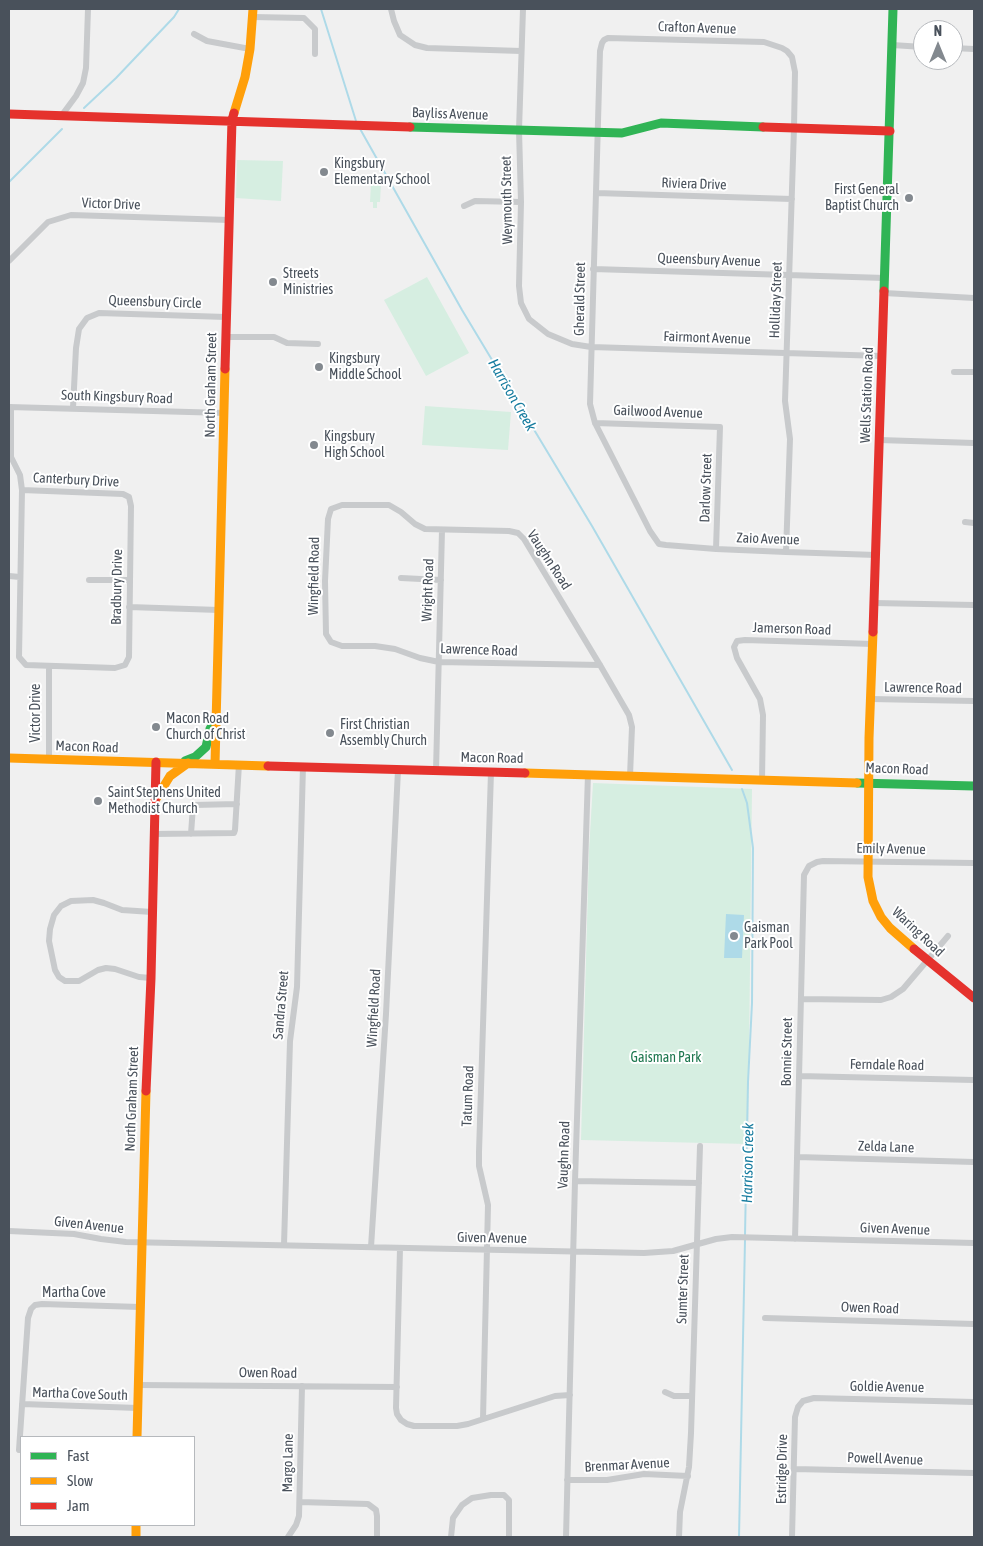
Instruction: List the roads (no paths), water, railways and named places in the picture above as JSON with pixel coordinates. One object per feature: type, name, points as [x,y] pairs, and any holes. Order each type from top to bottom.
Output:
[{"type":"main road","name":"Wells Station Road","points":[[868,782],[893,9]]},
{"type":"main road","name":"North Graham Street","points":[[215,764],[232,120],[246,77],[253,13]]},
{"type":"main road","name":"Bayliss Avenue","points":[[9,114],[597,133],[622,133],[661,123],[890,131]]},
{"type":"main road","points":[[155,801],[164,783],[170,776],[183,763],[202,751],[208,742],[210,729],[216,718]]},
{"type":"main road","name":"Macon Road","points":[[9,758],[974,786]]},
{"type":"main road","name":"North Graham Street","points":[[137,1436],[156,762]]},
{"type":"main road","name":"Waring Road","points":[[868,782],[869,887],[873,901],[890,928],[927,961],[974,998]]},
{"type":"street","points":[[62,115],[76,96],[86,68],[88,9]]},
{"type":"street","points":[[391,9],[400,35],[415,46],[521,51]]},
{"type":"street","name":"Weymouth Street","points":[[523,9],[518,130],[521,202],[519,286],[521,303],[529,319],[548,334],[572,344],[591,347]]},
{"type":"street","points":[[253,13],[304,18],[315,29],[315,54]]},
{"type":"street","points":[[194,34],[207,41],[250,49]]},
{"type":"street","name":"Crafton Avenue","points":[[604,40],[612,38],[764,42],[787,51]]},
{"type":"street","name":"Gherald Street","points":[[604,40],[600,51],[590,404],[596,423],[650,531],[659,544]]},
{"type":"street","points":[[892,45],[913,46]]},
{"type":"street","name":"Holliday Street","points":[[786,552],[790,445],[785,401],[795,72],[792,57],[787,51]]},
{"type":"street","name":"Riviera Drive","points":[[596,193],[792,199]]},
{"type":"street","points":[[464,206],[475,202],[521,202]]},
{"type":"street","name":"Victor Drive","points":[[9,261],[48,222],[71,215],[229,220]]},
{"type":"street","name":"Queensbury Avenue","points":[[593,268],[885,278]]},
{"type":"street","points":[[884,293],[974,298]]},
{"type":"street","name":"Queensbury Circle","points":[[73,408],[79,328],[87,318],[99,313],[226,317]]},
{"type":"street","points":[[226,337],[274,338],[287,343],[318,344]]},
{"type":"street","name":"Fairmont Avenue","points":[[591,347],[882,356]]},
{"type":"street","points":[[954,372],[974,372]]},
{"type":"street","name":"Victor Drive","points":[[10,407],[11,457],[20,475],[22,490],[19,657],[26,665],[49,666],[49,759]]},
{"type":"street","name":"South Kingsbury Road","points":[[10,407],[225,413]]},
{"type":"street","name":"Gailwood Avenue","points":[[596,423],[720,427]]},
{"type":"street","name":"Darlow Street","points":[[716,549],[720,427]]},
{"type":"street","points":[[880,440],[974,443]]},
{"type":"street","name":"Canterbury Drive","points":[[22,490],[122,494],[129,497]]},
{"type":"street","name":"Bradbury Drive","points":[[49,666],[115,668],[126,665],[128,662],[131,506],[129,497]]},
{"type":"street","name":"Vaughn Road","points":[[331,509],[342,505],[388,505],[401,512],[415,524],[426,529],[509,531],[518,533],[524,539],[629,715],[632,727],[630,776]]},
{"type":"street","name":"Wingfield Road","points":[[331,509],[328,519],[324,581],[326,634],[331,642]]},
{"type":"street","points":[[965,522],[974,523]]},
{"type":"street","name":"Wright Road","points":[[436,771],[442,530]]},
{"type":"street","name":"Zaio Avenue","points":[[659,544],[716,549],[876,555]]},
{"type":"street","points":[[9,576],[20,577]]},
{"type":"street","points":[[401,578],[441,580]]},
{"type":"street","points":[[89,580],[129,580]]},
{"type":"street","points":[[874,603],[974,606]]},
{"type":"street","points":[[129,607],[219,610]]},
{"type":"street","name":"Jamerson Road","points":[[762,780],[763,715],[760,699],[737,658],[734,647],[737,641],[873,644]]},
{"type":"street","name":"Lawrence Road","points":[[331,642],[342,646],[375,646],[395,649],[420,658],[439,662],[600,665]]},
{"type":"street","name":"Lawrence Road","points":[[870,699],[974,701]]},
{"type":"street","points":[[154,834],[234,833],[239,764]]},
{"type":"street","name":"Sandra Street","points":[[284,1245],[290,1041],[297,988],[303,766]]},
{"type":"street","name":"Wingfield Road","points":[[371,1248],[386,1014],[398,770]]},
{"type":"street","name":"Tatum Road","points":[[483,1419],[488,1201],[479,1166],[479,1152],[492,772]]},
{"type":"street","name":"Vaughn Road","points":[[566,1537],[588,774]]},
{"type":"street","points":[[191,834],[194,805],[237,804]]},
{"type":"street","name":"Emily Avenue","points":[[809,866],[823,861],[974,863]]},
{"type":"street","name":"Bonnie Street","points":[[795,1238],[804,875],[809,866]]},
{"type":"street","points":[[151,978],[139,977],[106,968],[95,971],[79,981],[62,980],[55,970],[49,935],[54,915],[61,906],[71,901],[93,900],[104,902],[122,910],[152,912]]},
{"type":"street","points":[[801,999],[881,1000],[891,997],[903,989],[948,936]]},
{"type":"street","name":"Ferndale Road","points":[[800,1076],[974,1080]]},
{"type":"street","name":"Sumter Street","points":[[679,1537],[680,1512],[688,1476],[691,1433],[700,1146]]},
{"type":"street","name":"Zelda Lane","points":[[797,1157],[974,1162]]},
{"type":"street","points":[[575,1181],[699,1183]]},
{"type":"street","name":"Given Avenue","points":[[9,1231],[74,1234],[113,1241],[141,1242],[653,1253],[673,1251],[722,1238],[737,1237],[974,1243]]},
{"type":"street","points":[[400,1248],[396,1411],[398,1417],[403,1422],[414,1426],[463,1425],[555,1396],[570,1395]]},
{"type":"street","name":"Martha Cove","points":[[19,1450],[28,1318],[32,1307],[42,1304],[140,1307]]},
{"type":"street","name":"Owen Road","points":[[765,1318],[974,1324]]},
{"type":"street","name":"Owen Road","points":[[138,1384],[397,1387]]},
{"type":"street","name":"Margo Lane","points":[[288,1537],[298,1521],[300,1502],[302,1386]]},
{"type":"street","points":[[665,1392],[672,1396],[692,1396]]},
{"type":"street","name":"Goldie Avenue","points":[[801,1403],[814,1398],[974,1402]]},
{"type":"street","name":"Estridge Drive","points":[[792,1537],[795,1417],[796,1410],[801,1403]]},
{"type":"street","name":"Martha Cove South","points":[[22,1404],[138,1408]]},
{"type":"street","name":"Powell Avenue","points":[[794,1469],[974,1473]]},
{"type":"street","name":"Brenmar Avenue","points":[[568,1480],[607,1480],[644,1474],[688,1476]]},
{"type":"street","points":[[451,1537],[455,1515],[462,1505],[472,1498],[484,1495],[504,1495],[509,1500],[509,1537]]},
{"type":"street","points":[[300,1502],[368,1504],[374,1507],[377,1516],[377,1537]]},
{"type":"water","name":"Gaisman Park Pool","points":[[726,914],[744,915],[742,958],[724,958]]},
{"type":"waterway","points":[[84,108],[116,78],[174,17],[179,9]]},
{"type":"waterway","name":"Harrison Creek","points":[[321,9],[356,121]]},
{"type":"waterway","name":"Harrison Creek","points":[[359,127],[462,310],[592,526],[732,770]]},
{"type":"waterway","points":[[9,182],[62,129]]},
{"type":"waterway","name":"Harrison Creek","points":[[742,789],[747,803],[753,848],[752,1003],[748,1082],[745,1235]]},
{"type":"waterway","name":"Harrison Creek","points":[[739,1537],[745,1240]]},
{"type":"place","name":"Kingsbury Elementary School","points":[[324,172]]},
{"type":"place","name":"First General Baptist Church","points":[[909,198]]},
{"type":"place","name":"Streets Ministries","points":[[273,282]]},
{"type":"place","name":"Kingsbury Middle School","points":[[319,367]]},
{"type":"place","name":"Kingsbury High School","points":[[314,445]]},
{"type":"place","name":"Macon Road Church of Christ","points":[[156,727]]},
{"type":"place","name":"First Christian Assembly Church","points":[[330,733]]},
{"type":"place","name":"Saint Stephens United Methodist Church","points":[[98,801]]},
{"type":"place","name":"Gaisman Park Pool","points":[[734,936]]},
{"type":"park label","name":"Gaisman Park","points":[[666,1058]]}]
